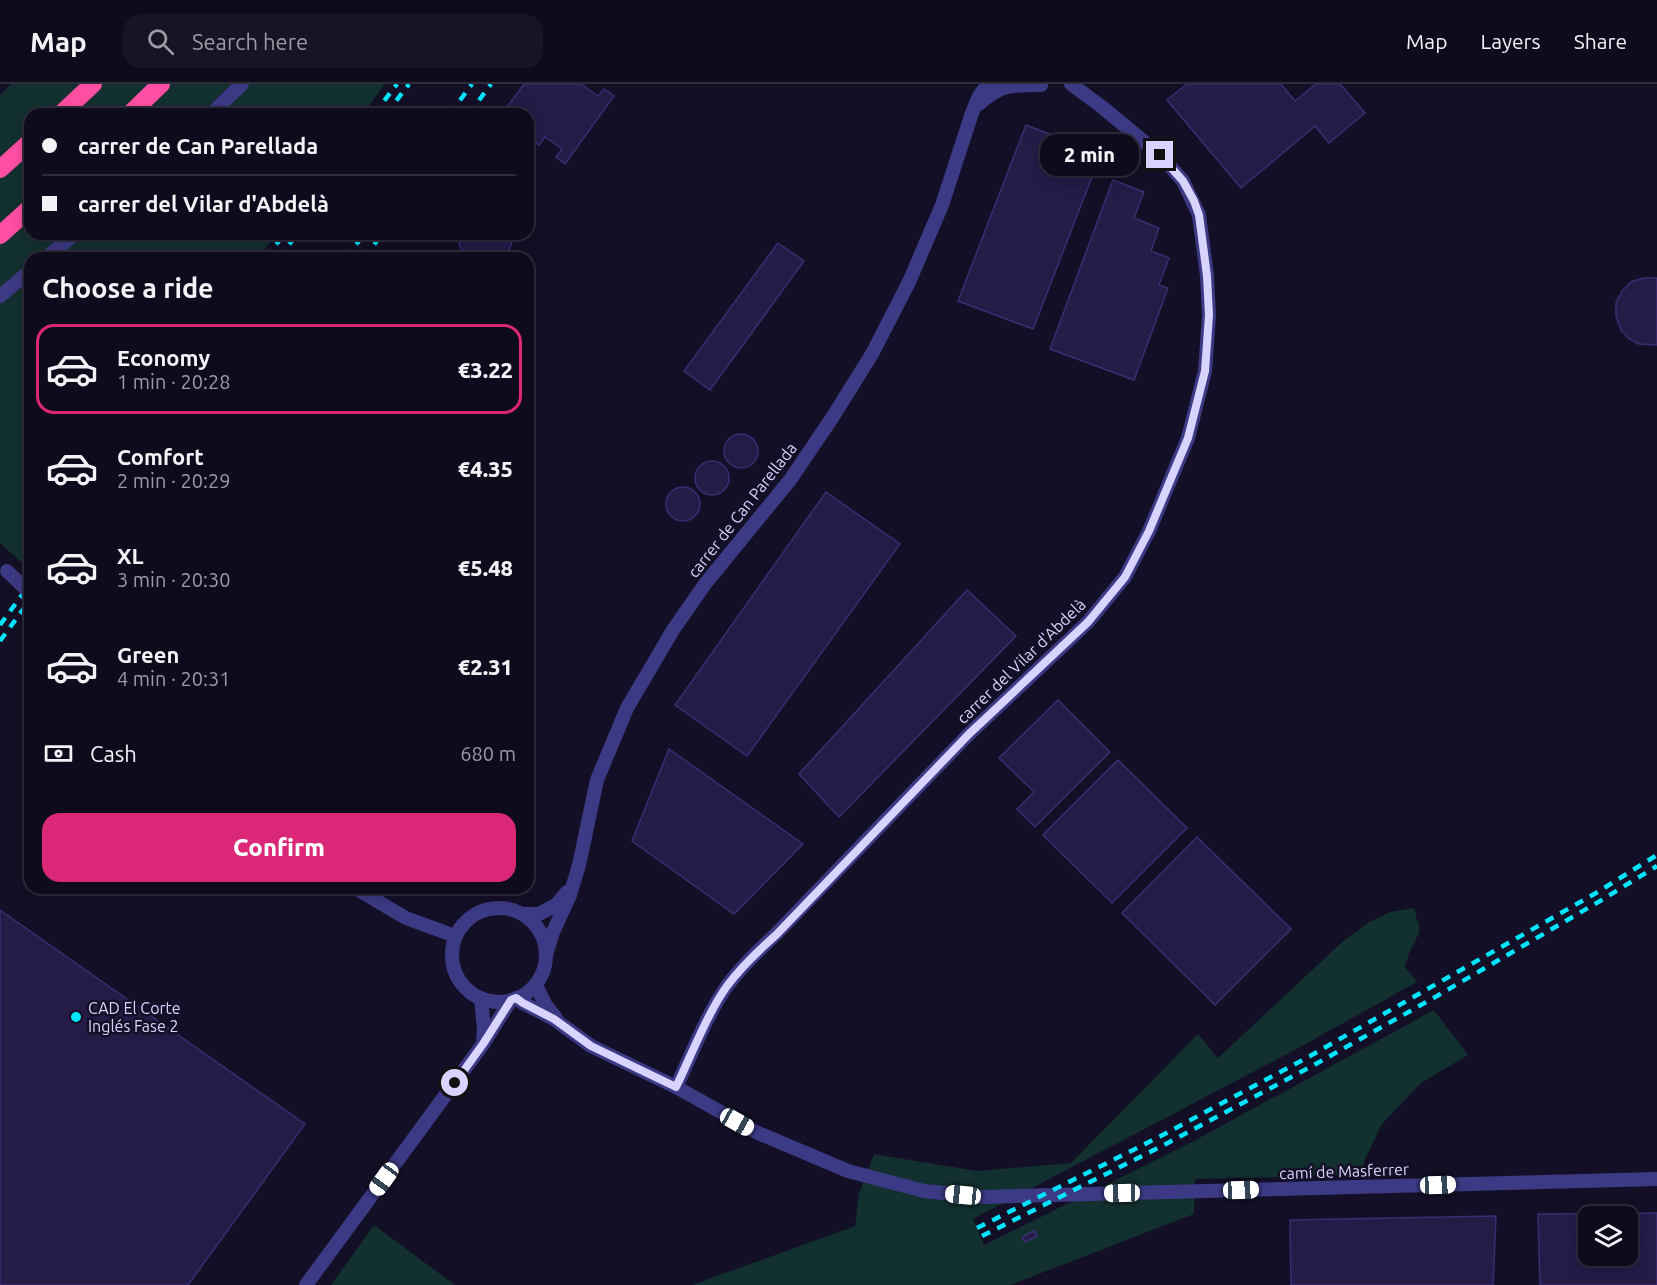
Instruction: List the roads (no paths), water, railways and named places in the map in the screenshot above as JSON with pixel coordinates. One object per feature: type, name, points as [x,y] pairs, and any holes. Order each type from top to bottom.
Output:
[{"type":"highway","points":[[68,108],[93,84]]},
{"type":"highway","points":[[136,108],[161,84]]},
{"type":"highway","points":[[0,169],[24,147]]},
{"type":"highway","points":[[0,235],[24,213]]},
{"type":"street","points":[[217,108],[242,84]]},
{"type":"street","name":"carrer de Can Parellada","points":[[546,955],[553,932],[570,895],[579,865],[597,780],[627,708],[705,584],[790,480],[872,354],[909,282],[942,205],[972,113],[988,84]]},
{"type":"street","name":"carrer de Can Parellada","points":[[972,113],[988,96],[1002,87],[1018,84],[1044,84]]},
{"type":"street","name":"carrer del Vilar d'Abdelà","points":[[676,1087],[725,988],[749,959],[776,935],[969,734],[1088,622],[1125,577],[1149,531],[1188,438],[1205,371],[1209,315],[1207,276],[1199,215],[1183,181],[1160,155],[1071,84]]},
{"type":"street","name":"carrer del Vilar d'Abdelà","points":[[1085,84],[1102,107]]},
{"type":"street","points":[[53,252],[68,240]]},
{"type":"street","points":[[0,296],[24,276]]},
{"type":"street","points":[[3,568],[24,587]]},
{"type":"street","name":"carrer de Can Parellada","points":[[524,914],[539,914],[556,905],[568,892],[579,865]]},
{"type":"street","points":[[365,894],[406,918],[455,936]]},
{"type":"street","points":[[492,908],[508,908],[524,914],[536,925],[544,939],[546,955],[544,970],[536,985],[524,995],[496,1002],[481,999],[468,991],[458,979],[453,965],[452,951],[455,936],[464,922],[477,913],[492,908]]},
{"type":"street","name":"camí de Masferrer","points":[[536,985],[545,1004],[566,1028]]},
{"type":"street","points":[[481,999],[483,1044]]},
{"type":"street","points":[[306,1285],[483,1044],[513,999]]},
{"type":"street","name":"camí de Masferrer","points":[[513,999],[554,1019],[591,1046],[676,1087],[758,1133],[848,1171],[924,1191],[983,1197],[1657,1179]]},
{"type":"railway","points":[[379,108],[397,84]]},
{"type":"railway","points":[[391,108],[409,84]]},
{"type":"railway","points":[[454,108],[472,84]]},
{"type":"railway","points":[[473,108],[491,84]]},
{"type":"railway","points":[[270,252],[280,240]]},
{"type":"railway","points":[[284,252],[292,240]]},
{"type":"railway","points":[[350,252],[360,240]]},
{"type":"railway","points":[[368,252],[378,240]]},
{"type":"railway","points":[[0,625],[24,592]]},
{"type":"railway","points":[[0,641],[24,608]]},
{"type":"railway","points":[[977,1228],[1157,1138],[1310,1056],[1596,893],[1657,855]]},
{"type":"railway","points":[[982,1236],[1162,1146],[1314,1065],[1437,996],[1657,866]]},
{"type":"place","name":"CAD El Corte Inglés Fase 2","points":[[76,1017]]}]
